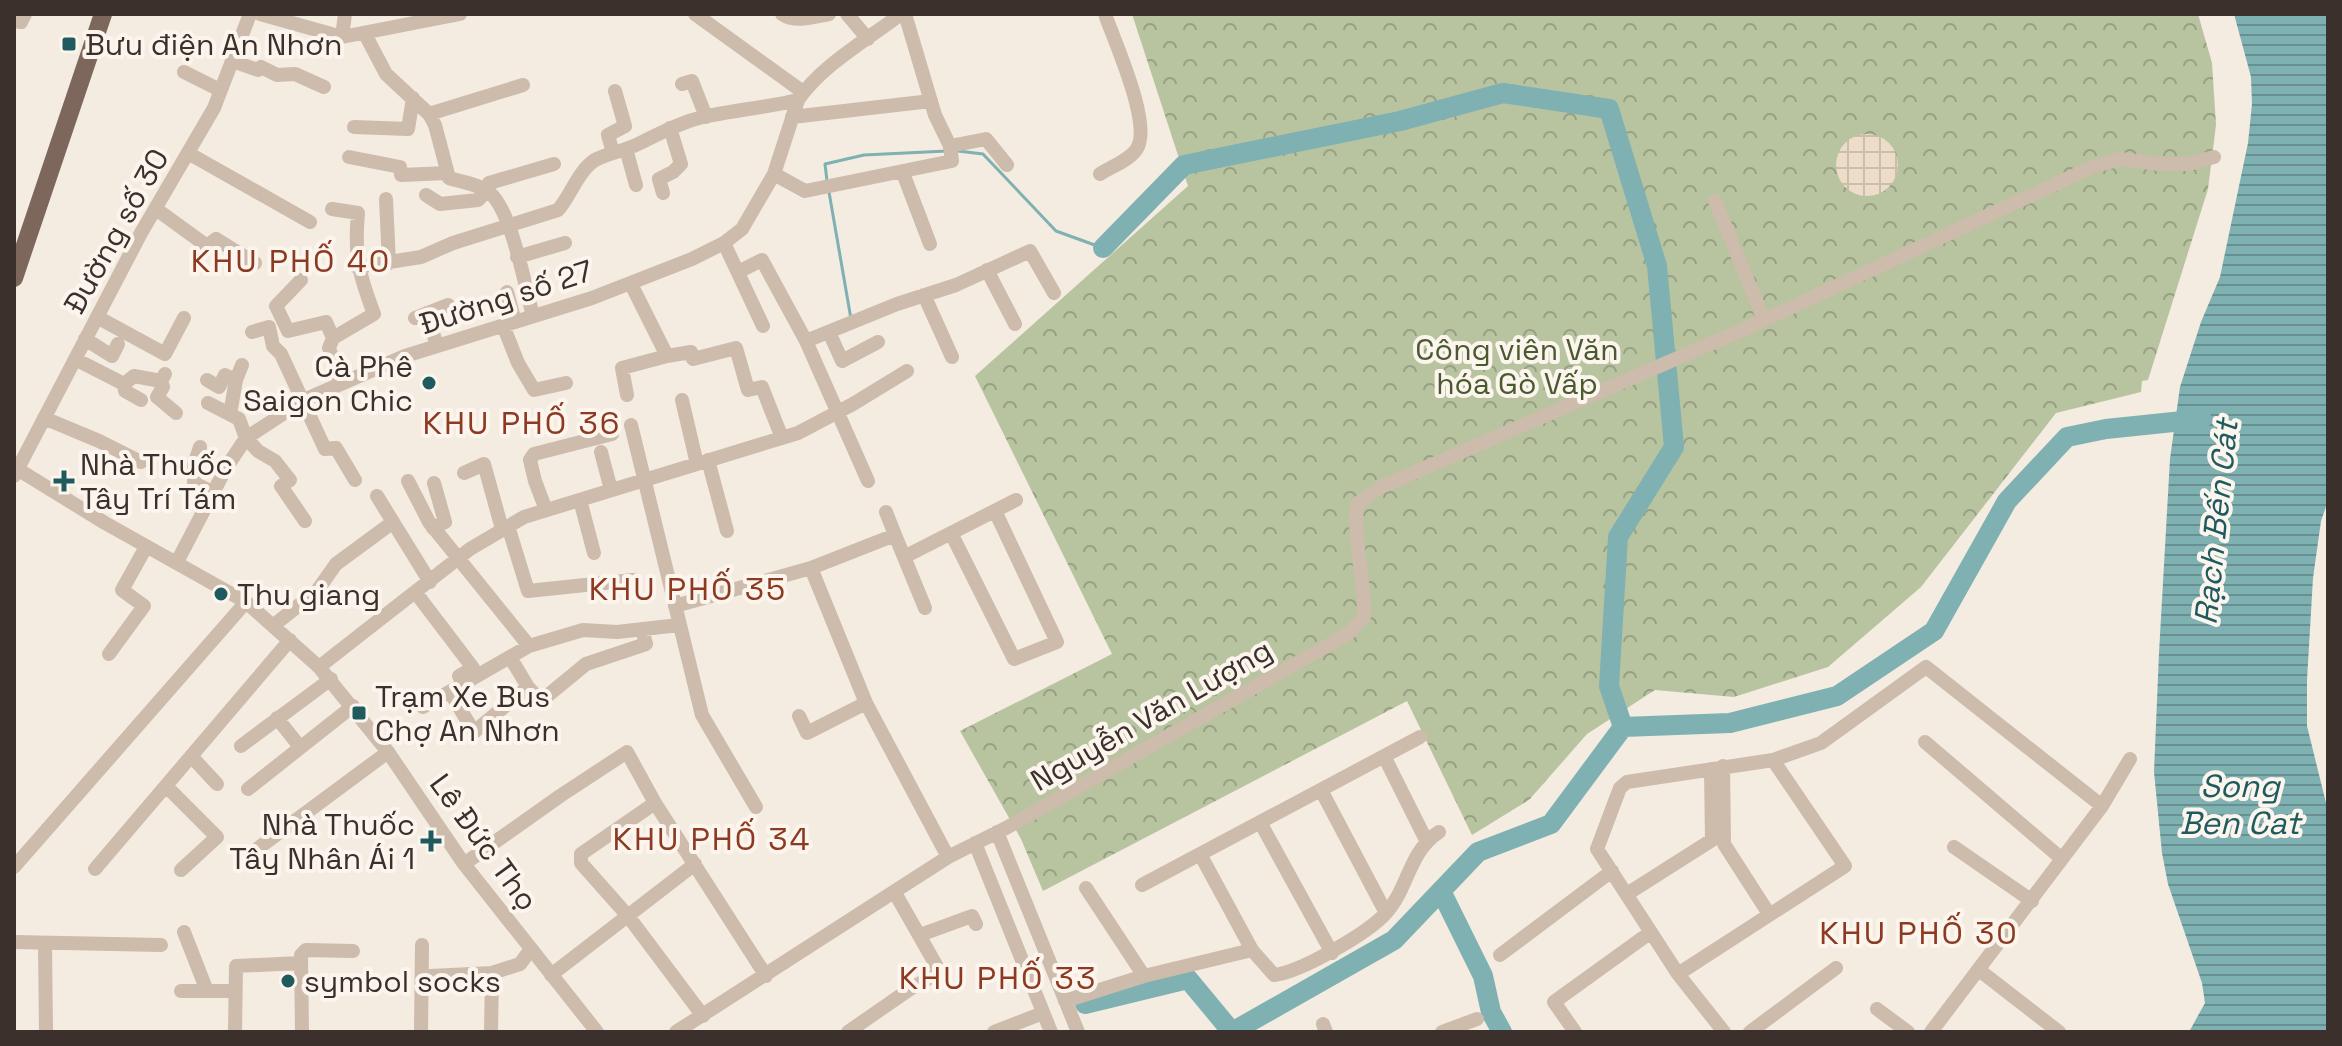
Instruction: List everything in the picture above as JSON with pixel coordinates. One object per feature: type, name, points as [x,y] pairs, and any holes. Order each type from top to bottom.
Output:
[{"type":"main road","points":[[14,239],[89,14]]},
{"type":"main road","points":[[14,278],[103,14]]},
{"type":"street","points":[[14,21],[21,22],[25,14]]},
{"type":"street","name":"Đường số 30","points":[[15,471],[214,108],[250,14]]},
{"type":"street","points":[[260,14],[342,37],[456,14]]},
{"type":"street","points":[[342,37],[345,14]]},
{"type":"street","points":[[695,14],[800,96]]},
{"type":"street","points":[[782,14],[806,19],[829,14]]},
{"type":"street","points":[[847,14],[868,39]]},
{"type":"street","points":[[357,267],[421,257],[453,243],[558,210],[594,161],[670,128],[742,109],[767,108],[800,96],[830,68],[903,14],[951,153]]},
{"type":"street","points":[[1100,174],[1135,152],[1142,139],[1139,115],[1105,14]]},
{"type":"street","points":[[365,34],[386,74],[429,114],[449,178],[487,190],[495,199],[509,225],[533,316]]},
{"type":"street","points":[[232,61],[258,70],[261,67],[277,75],[295,74],[324,87]]},
{"type":"street","points":[[184,72],[220,90]]},
{"type":"street","points":[[682,84],[692,81],[706,117]]},
{"type":"street","points":[[429,114],[523,85]]},
{"type":"street","points":[[615,91],[625,126],[608,135],[620,151],[636,185]]},
{"type":"street","name":"Đường số 27","points":[[177,562],[226,468],[246,438],[304,400],[405,356],[631,284],[724,243],[742,229],[774,174],[800,96]]},
{"type":"street","points":[[354,127],[408,129],[413,98]]},
{"type":"street","points":[[792,117],[931,101]]},
{"type":"street","points":[[663,193],[659,179],[681,164],[670,128]]},
{"type":"street","points":[[774,174],[805,191],[903,173],[986,139],[1007,165]]},
{"type":"street","points":[[188,153],[310,222]]},
{"type":"street","points":[[349,157],[400,167],[401,175],[447,173]]},
{"type":"street","points":[[1715,201],[1764,320],[2092,167],[2120,159],[2189,164],[2214,157]]},
{"type":"street","points":[[426,195],[440,204],[478,200],[489,183],[554,164]]},
{"type":"street","points":[[903,173],[930,244]]},
{"type":"street","points":[[386,199],[389,263]]},
{"type":"street","points":[[156,209],[207,246],[216,239],[255,263]]},
{"type":"street","points":[[332,209],[358,213],[355,242],[357,267],[374,314],[333,338],[329,348],[341,384]]},
{"type":"street","points":[[517,257],[565,243]]},
{"type":"street","points":[[724,243],[763,326]]},
{"type":"street","points":[[806,341],[956,285],[1030,251],[1054,293]]},
{"type":"street","points":[[738,272],[762,260],[806,341],[868,481]]},
{"type":"street","points":[[987,270],[1015,324]]},
{"type":"street","points":[[281,354],[290,343],[276,306],[301,280]]},
{"type":"street","points":[[631,284],[667,356]]},
{"type":"street","points":[[507,292],[509,323],[518,363],[534,390],[566,383]]},
{"type":"street","points":[[924,295],[952,357]]},
{"type":"street","points":[[437,346],[421,316],[448,305]]},
{"type":"street","points":[[97,317],[165,354],[184,318]]},
{"type":"street","name":"Nguyễn Văn Lượng","points":[[676,1032],[948,857],[1348,634],[1364,617],[1365,590],[1354,529],[1357,504],[1381,487],[1764,320]]},
{"type":"street","points":[[288,331],[326,322],[333,338]]},
{"type":"street","points":[[252,332],[269,327],[273,346],[281,354],[325,449],[336,448],[355,480]]},
{"type":"street","points":[[829,332],[842,361],[878,342]]},
{"type":"street","points":[[85,339],[112,356],[118,344]]},
{"type":"street","points":[[627,395],[622,368],[667,356],[691,352],[693,359],[736,348],[748,390],[762,387],[782,438]]},
{"type":"street","points":[[75,359],[124,384]]},
{"type":"street","points":[[230,414],[242,365]]},
{"type":"street","points":[[319,667],[470,549],[524,517],[798,433],[907,371]]},
{"type":"street","points":[[207,380],[219,387],[225,375],[236,380]]},
{"type":"street","points":[[124,384],[134,376],[163,377],[163,387],[157,397],[176,413]]},
{"type":"street","points":[[124,384],[125,391],[141,400]]},
{"type":"street","points":[[682,400],[727,531]]},
{"type":"street","points":[[208,403],[239,419],[246,438],[258,451],[275,461],[290,480],[281,486],[305,521]]},
{"type":"street","points":[[44,418],[141,462]]},
{"type":"street","points":[[631,425],[702,715],[756,807]]},
{"type":"street","points":[[546,510],[530,460],[534,454],[612,434]]},
{"type":"street","points":[[200,447],[194,465],[194,483],[214,493]]},
{"type":"street","points":[[601,452],[611,490]]},
{"type":"street","points":[[464,473],[484,464],[528,591],[633,580]]},
{"type":"street","name":"Lê Đức Thọ","points":[[15,471],[246,602],[319,667],[388,752],[464,864],[597,1032]]},
{"type":"street","points":[[408,481],[433,528],[529,646]]},
{"type":"street","points":[[433,528],[445,522],[434,483]]},
{"type":"street","points":[[377,496],[430,582]]},
{"type":"street","points":[[580,500],[594,553]]},
{"type":"street","points":[[904,557],[1016,500]]},
{"type":"street","points":[[951,533],[1014,659],[1057,642],[995,511]]},
{"type":"street","points":[[886,512],[925,608]]},
{"type":"street","points":[[274,625],[317,591],[336,564],[389,525]]},
{"type":"street","points":[[675,606],[811,568],[895,535]]},
{"type":"street","points":[[109,654],[144,606],[122,590],[146,547]]},
{"type":"street","points":[[811,568],[866,703],[948,857]]},
{"type":"street","points":[[416,593],[473,668],[423,707]]},
{"type":"street","points":[[14,867],[246,602]]},
{"type":"street","points":[[449,687],[529,646],[583,630],[617,632],[679,625]]},
{"type":"street","points":[[510,657],[528,687],[541,701],[586,664],[646,644],[642,629]]},
{"type":"street","points":[[95,869],[290,640]]},
{"type":"street","points":[[1724,1032],[1678,974],[1597,849],[1620,788],[1627,782],[1773,760],[1821,743],[1922,668],[1930,669],[2102,806]]},
{"type":"street","points":[[241,746],[331,679]]},
{"type":"street","points":[[449,687],[474,732],[528,687]]},
{"type":"street","points":[[799,716],[807,733],[866,703]]},
{"type":"street","points":[[248,789],[353,706]]},
{"type":"street","points":[[277,718],[300,747]]},
{"type":"street","points":[[1142,885],[1420,737]]},
{"type":"street","points":[[1925,742],[2062,859]]},
{"type":"street","points":[[245,858],[388,752]]},
{"type":"street","points":[[464,864],[627,752],[655,803],[766,976]]},
{"type":"street","points":[[191,756],[217,784]]},
{"type":"street","points":[[1200,854],[1252,950],[1274,975],[1332,953],[1386,913],[1433,836],[1384,756]]},
{"type":"street","points":[[1939,1029],[1979,970],[2102,806],[2130,759]]},
{"type":"street","points":[[1678,974],[1845,866],[1773,760]]},
{"type":"street","points":[[1717,768],[1718,842],[1769,914]]},
{"type":"street","points":[[166,786],[217,837],[181,870]]},
{"type":"street","points":[[1321,790],[1386,913]]},
{"type":"street","points":[[655,803],[581,854],[581,863],[628,916],[703,1016]]},
{"type":"street","points":[[1260,822],[1332,953]]},
{"type":"street","points":[[997,832],[1078,1032]]},
{"type":"street","points":[[1627,894],[1718,842]]},
{"type":"street","points":[[975,843],[1051,1032]]},
{"type":"street","points":[[1954,847],[2032,901]]},
{"type":"street","points":[[551,975],[695,864]]},
{"type":"street","points":[[1500,955],[1612,871]]},
{"type":"street","points":[[1086,888],[1144,976]]},
{"type":"street","points":[[848,1032],[940,972],[895,893]]},
{"type":"street","points":[[920,935],[972,916],[976,924]]},
{"type":"street","points":[[184,932],[207,991]]},
{"type":"street","points":[[1575,1032],[1554,1002],[1651,932]]},
{"type":"street","points":[[14,942],[161,945]]},
{"type":"street","points":[[45,943],[46,1032]]},
{"type":"street","points":[[421,1032],[422,945]]},
{"type":"street","points":[[430,976],[492,973],[520,964],[531,949]]},
{"type":"street","points":[[302,1032],[301,955],[306,950],[353,951]]},
{"type":"street","points":[[1065,1001],[1144,976],[1252,950]]},
{"type":"street","points":[[235,1032],[236,966],[300,963]]},
{"type":"street","points":[[1750,1032],[1836,968]]},
{"type":"street","points":[[1979,970],[2059,1032]]},
{"type":"street","points":[[491,1032],[492,973]]},
{"type":"street","points":[[181,991],[235,991]]},
{"type":"street","points":[[1877,1009],[1908,1032]]},
{"type":"street","points":[[994,1032],[1043,1013]]},
{"type":"street","points":[[1442,1032],[1477,1019]]},
{"type":"green space","name":"Công viên Văn hóa Gò Vấp","points":[[1132,14],[2198,14],[2212,63],[2216,125],[2208,189],[2148,380],[2142,381],[2141,392],[2056,413],[1921,587],[1828,667],[1734,697],[1655,690],[1587,734],[1529,800],[1472,835],[1407,701],[1043,891],[1021,839],[960,731],[1112,654],[975,376],[1188,186]]},
{"type":"shaded area","points":[[1867,134],[1889,143],[1898,165],[1889,187],[1867,196],[1845,187],[1836,165],[1845,143]]},
{"type":"water","name":"Song Ben Cat","points":[[2234,14],[2328,14],[2328,501],[2321,521],[2313,578],[2307,726],[2328,811],[2328,1032],[2189,1032],[2205,1003],[2202,983],[2168,884],[2154,772],[2170,459],[2180,387],[2201,322],[2220,277],[2248,143],[2251,77]]},
{"type":"waterway","name":"Rạch Bến Cát","points":[[1103,248],[1184,165],[1400,121],[1503,93],[1609,109],[1657,266],[1674,447],[1618,537],[1609,686],[1623,727],[1730,723],[1837,696],[1934,631],[2007,501],[2067,437],[2106,429],[2202,419]]},
{"type":"waterway","points":[[827,181],[825,164],[864,155],[947,151]]},
{"type":"waterway","points":[[958,151],[983,154],[1056,231],[1103,248]]},
{"type":"waterway","points":[[829,192],[851,319]]},
{"type":"waterway","points":[[1232,1032],[1394,940],[1478,852],[1551,824],[1623,727]]},
{"type":"waterway","points":[[1441,891],[1483,976],[1491,1012],[1502,1032]]},
{"type":"waterway","points":[[1085,1004],[1188,979],[1232,1032]]},
{"type":"place","name":"Bưu điện An Nhơn","points":[[69,44]]},
{"type":"place","name":"Cà Phê Saigon Chic","points":[[429,383]]},
{"type":"place","name":"Nhà Thuốc Tây Trí Tám","points":[[64,481]]},
{"type":"place","name":"Thu giang","points":[[221,594]]},
{"type":"place","name":"Trạm Xe Bus Chợ An Nhơn","points":[[359,713]]},
{"type":"place","name":"Nhà Thuốc Tây Nhân Ái 1","points":[[431,841]]},
{"type":"place","name":"symbol socks","points":[[288,981]]},
{"type":"district","name":"KHU PHỐ 40","points":[[291,261]]},
{"type":"district","name":"KHU PHỐ 36","points":[[522,423]]},
{"type":"district","name":"KHU PHỐ 35","points":[[688,589]]},
{"type":"district","name":"KHU PHỐ 34","points":[[712,839]]},
{"type":"district","name":"KHU PHỐ 30","points":[[1919,933]]},
{"type":"district","name":"KHU PHỐ 33","points":[[998,978]]}]
